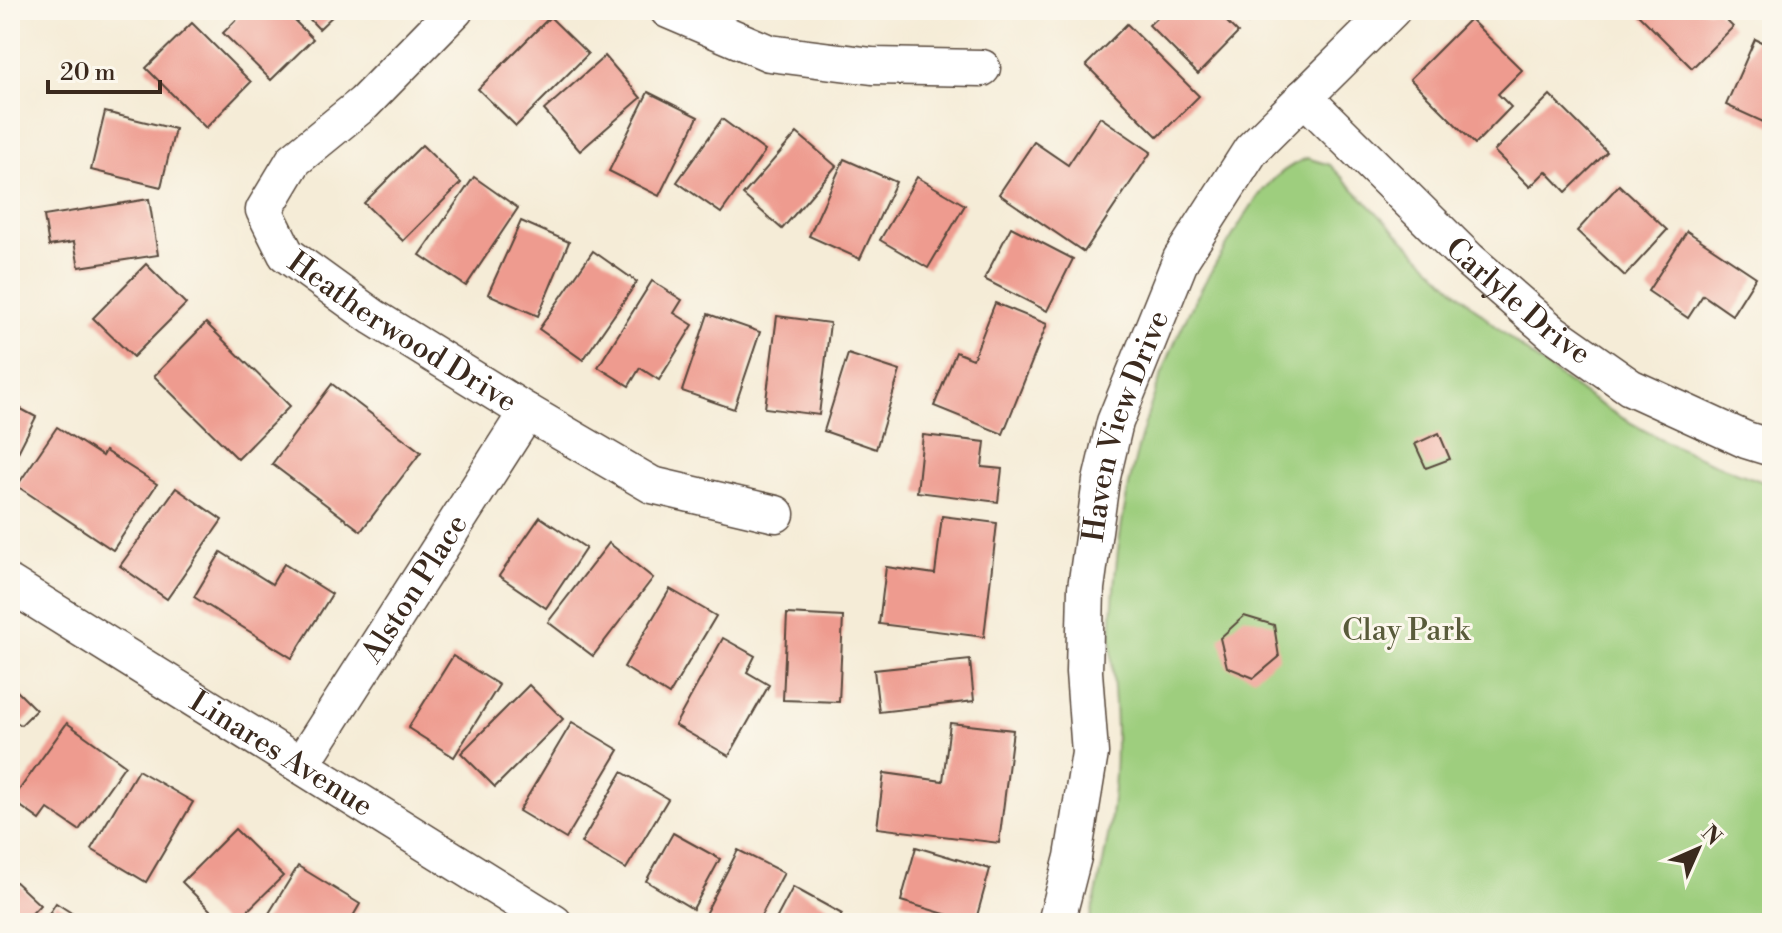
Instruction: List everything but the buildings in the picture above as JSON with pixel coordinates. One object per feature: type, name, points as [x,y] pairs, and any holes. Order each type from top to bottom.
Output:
[{"type":"street","name":"Heatherwood Drive","points":[[455,10],[364,103],[294,160],[264,210],[286,254],[373,317],[652,485],[776,514]]},
{"type":"street","points":[[668,10],[769,53],[872,66],[982,68]]},
{"type":"street","name":"Haven View Drive","points":[[1056,923],[1073,857],[1090,753],[1084,672],[1086,588],[1101,481],[1115,422],[1181,259],[1251,150],[1392,10]]},
{"type":"street","name":"Carlyle Drive","points":[[1304,97],[1469,260],[1553,333],[1630,387],[1746,440],[1772,448]]},
{"type":"street","name":"Alston Place","points":[[301,765],[527,412]]},
{"type":"street","name":"Linares Avenue","points":[[10,584],[554,923]]},
{"type":"green space","name":"Clay Park","points":[[1307,158],[1330,165],[1480,312],[1582,393],[1639,428],[1702,458],[1772,485],[1772,923],[1089,923],[1105,851],[1115,781],[1116,717],[1111,631],[1116,567],[1132,472],[1144,426],[1178,336],[1224,250],[1258,196],[1279,174]]}]
